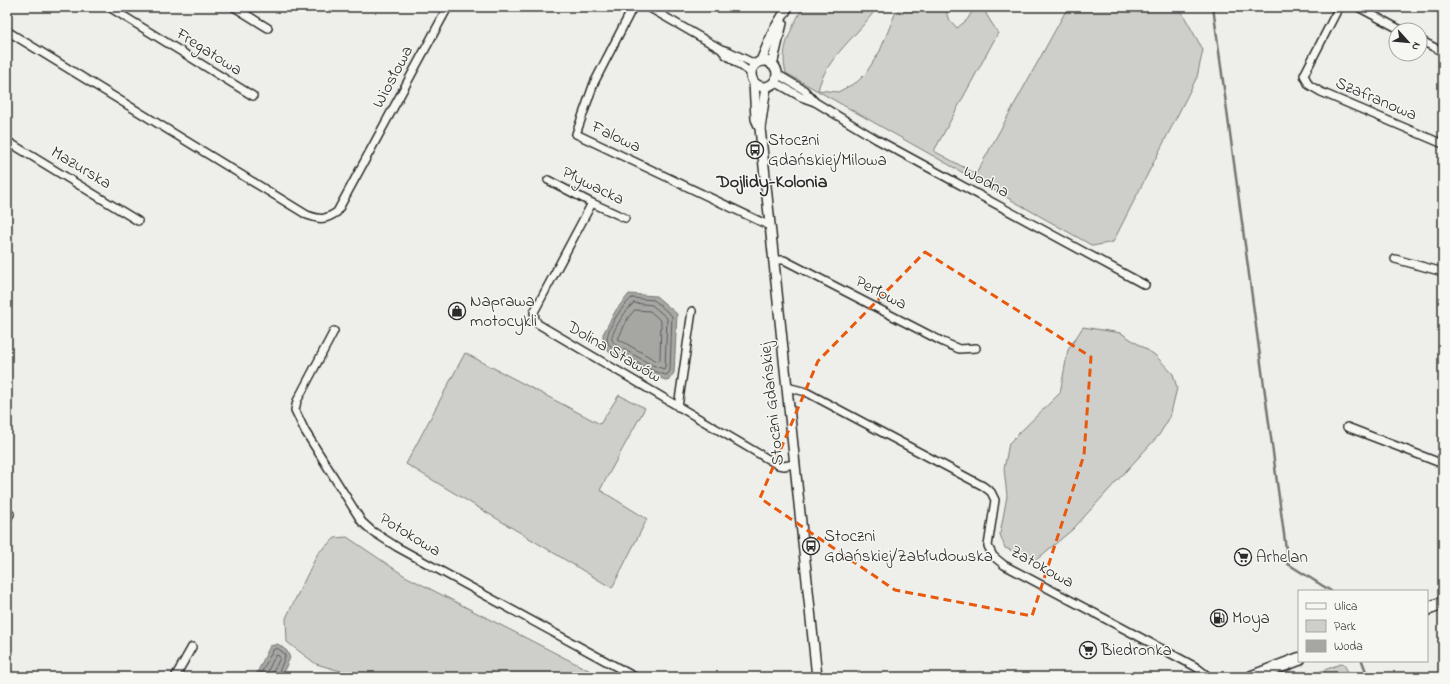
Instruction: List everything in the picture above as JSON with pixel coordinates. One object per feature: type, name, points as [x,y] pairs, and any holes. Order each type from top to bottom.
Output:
[{"type":"highway","points":[[1428,609],[1443,603]]},
{"type":"highway","points":[[1252,677],[1298,659]]},
{"type":"street","name":"Fregatowa","points":[[109,7],[253,96]]},
{"type":"street","points":[[234,7],[268,28]]},
{"type":"street","name":"Wiosłowa","points":[[7,31],[307,215],[317,218],[327,218],[337,212],[448,7]]},
{"type":"street","name":"Falowa","points":[[633,7],[594,83],[576,134],[770,226]]},
{"type":"street","points":[[648,7],[721,49],[758,63],[765,61],[772,64]]},
{"type":"street","points":[[751,73],[758,63],[774,30],[788,7]]},
{"type":"street","name":"Szafranowa","points":[[1339,7],[1304,75],[1309,85],[1314,89],[1443,144]]},
{"type":"street","points":[[1358,7],[1388,23]]},
{"type":"street","points":[[721,49],[726,55],[751,73],[754,83],[762,87],[770,85],[777,74],[772,64],[783,16]]},
{"type":"street","points":[[1428,44],[1443,52]]},
{"type":"street","name":"Wodna","points":[[777,74],[804,90],[815,102]]},
{"type":"street","name":"Stoczni Gdańskiej","points":[[754,83],[756,119],[760,128],[817,677]]},
{"type":"street","name":"Stoczni Gdańskiej","points":[[760,128],[764,93],[770,85]]},
{"type":"street","name":"Wodna","points":[[770,85],[780,85],[801,97],[815,102],[917,161],[1145,285]]},
{"type":"street","name":"Mazurska","points":[[7,141],[138,221]]},
{"type":"street","name":"Pływacka","points":[[548,180],[625,218]]},
{"type":"street","name":"Dolina Stawów","points":[[592,203],[534,312],[535,319],[538,324],[778,465],[784,466],[794,464]]},
{"type":"street","points":[[1395,259],[1443,272]]},
{"type":"street","name":"Perłowa","points":[[773,260],[784,260],[959,349],[976,348]]},
{"type":"street","points":[[678,407],[692,311]]},
{"type":"street","name":"Potokowa","points":[[334,331],[297,400],[295,410],[305,431],[362,522],[372,531],[397,547],[635,677]]},
{"type":"street","name":"Zatokowa","points":[[787,387],[806,392],[983,486],[991,492],[995,500],[988,546],[993,556],[1004,565],[1196,667],[1209,677]]},
{"type":"street","points":[[1347,427],[1443,464]]},
{"type":"street","points":[[175,677],[192,647]]},
{"type":"highlighted area","points":[[925,252],[1091,357],[1084,455],[1032,616],[895,590],[760,498],[818,361]]},
{"type":"green space","points":[[803,7],[877,7],[835,57],[822,78],[818,90],[838,92],[857,82],[866,73],[880,51],[895,14],[901,7],[945,7],[948,18],[957,28],[967,20],[975,7],[989,7],[986,14],[998,33],[934,151],[976,174],[1068,7],[1179,7],[1203,50],[1197,77],[1113,242],[1093,246],[786,73],[784,64],[785,47]]},
{"type":"green space","points":[[1083,327],[1121,333],[1155,355],[1173,374],[1177,388],[1170,417],[1159,435],[1073,529],[1036,560],[1005,548],[1000,534],[1007,496],[1004,469],[1009,443],[1060,393],[1068,350]]},
{"type":"green space","points":[[465,353],[600,424],[619,395],[645,408],[600,490],[647,519],[612,588],[406,464]]},
{"type":"green space","points":[[347,537],[405,576],[602,677],[362,677],[316,664],[287,642],[286,618],[318,553],[335,538]]},
{"type":"green space","points":[[1343,663],[1351,677],[1306,677]]},
{"type":"water","points":[[629,294],[656,296],[677,314],[674,373],[668,381],[649,374],[609,352],[603,344],[603,334],[616,310]]},
{"type":"water","points":[[278,644],[287,651],[290,658],[281,677],[255,677],[270,646]]},
{"type":"waterway","points":[[1213,7],[1288,564],[1329,590]]},
{"type":"waterway","points":[[1362,662],[1368,677]]},
{"type":"place","name":"Stoczni Gdańskiej/Milowa","points":[[755,150]]},
{"type":"place","name":"Naprawa motocykli","points":[[457,311]]},
{"type":"place","name":"Stoczni Gdańskiej/Zabłudowska","points":[[811,546]]},
{"type":"place","name":"Arhelan","points":[[1243,557]]},
{"type":"place","name":"Moya","points":[[1219,618]]},
{"type":"place","name":"Biedronka","points":[[1088,650]]},
{"type":"district","name":"Dojlidy-Kolonia","points":[[772,183]]}]
